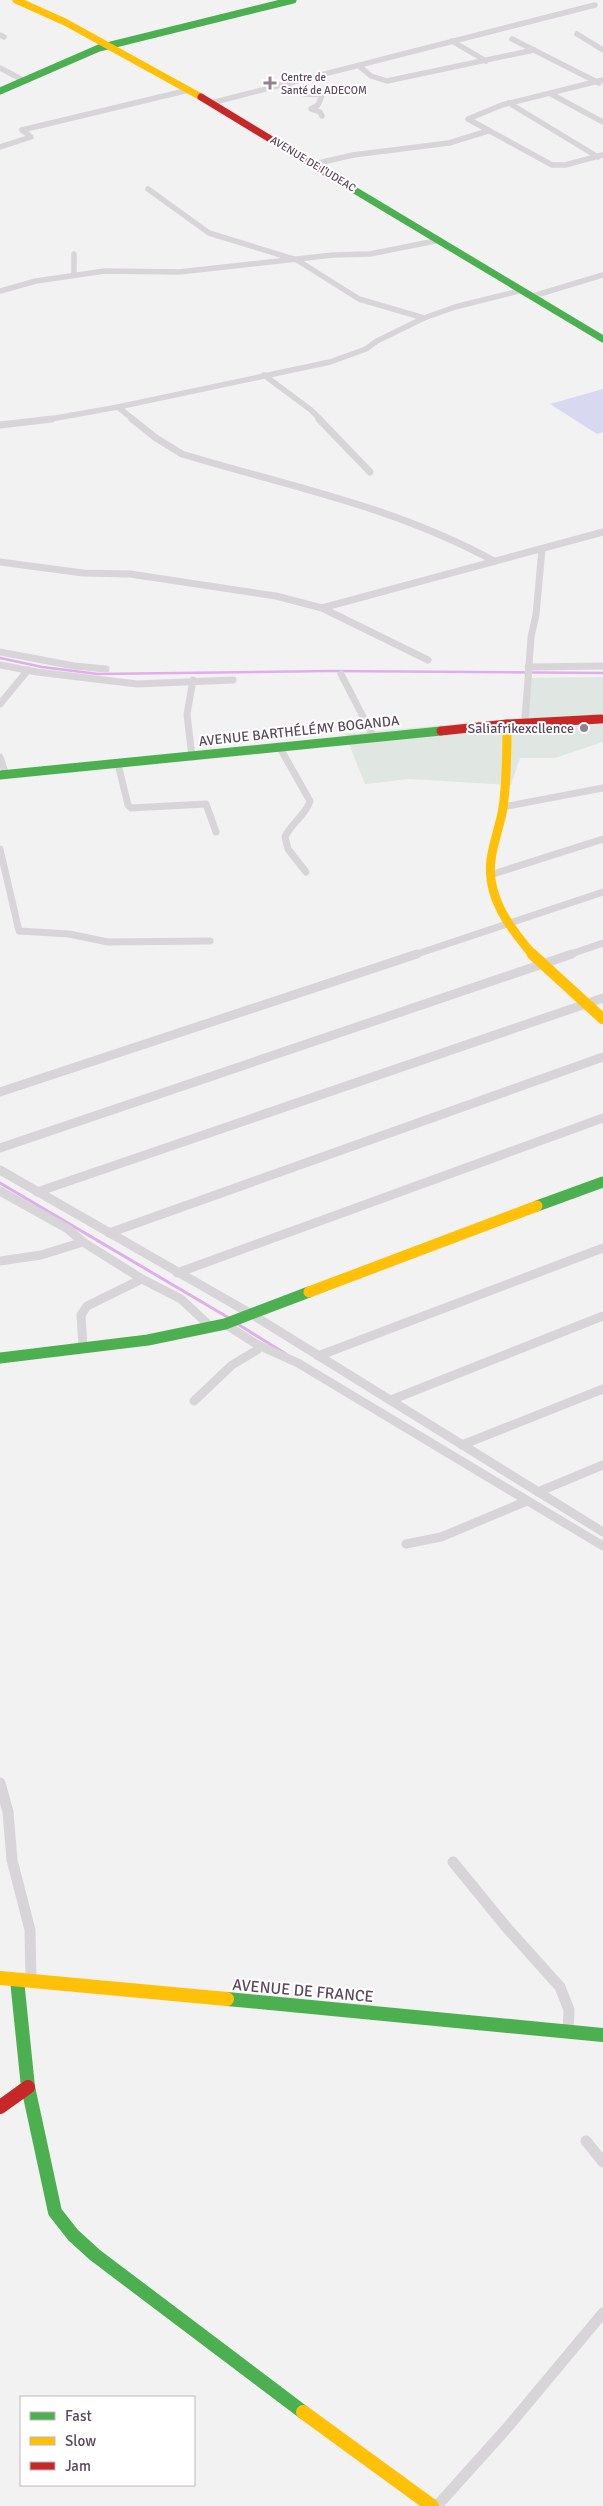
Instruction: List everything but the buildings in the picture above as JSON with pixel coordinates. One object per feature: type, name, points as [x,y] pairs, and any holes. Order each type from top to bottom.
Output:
[{"type":"main road","name":"AVENUE DE I'UDEAC","points":[[16,0],[47,13],[189,90],[603,339]]},
{"type":"main road","points":[[0,90],[90,51],[293,0]]},
{"type":"main road","name":"AVENUE BARTHÉLÉMY BOGANDA","points":[[3,775],[507,724],[602,719]]},
{"type":"main road","points":[[507,724],[503,807],[490,875],[496,903],[508,924],[542,963],[603,1018]]},
{"type":"main road","points":[[0,1358],[148,1340],[224,1324],[250,1316],[448,1238],[603,1182]]},
{"type":"main road","name":"AVENUE DE FRANCE","points":[[0,1978],[603,2035]]},
{"type":"main road","points":[[17,1980],[28,2087],[56,2212],[62,2224],[168,2312],[432,2506]]},
{"type":"main road","points":[[0,2107],[28,2087]]},
{"type":"street","points":[[211,103],[597,5]]},
{"type":"street","points":[[577,34],[603,50]]},
{"type":"street","points":[[512,39],[600,81],[603,85]]},
{"type":"street","points":[[452,41],[486,60]]},
{"type":"street","points":[[359,66],[370,76],[387,81],[534,50]]},
{"type":"street","points":[[0,68],[23,80]]},
{"type":"street","points":[[600,81],[509,103],[468,118],[488,131],[552,165],[565,165],[600,155]]},
{"type":"street","points":[[283,85],[305,94],[322,95],[318,105],[311,110],[320,112],[322,116]]},
{"type":"street","points":[[0,147],[30,138],[22,130],[24,129],[189,90]]},
{"type":"street","points":[[551,94],[603,122]]},
{"type":"street","points":[[509,103],[600,155],[603,160]]},
{"type":"street","points":[[314,164],[353,155],[449,143],[488,131]]},
{"type":"street","points":[[148,190],[209,233],[297,260],[316,270],[359,299],[424,318]]},
{"type":"street","points":[[0,291],[36,281],[105,271],[179,272],[333,255],[370,254],[440,240]]},
{"type":"street","points":[[74,254],[74,275]]},
{"type":"street","points":[[0,425],[45,420],[118,407],[351,356],[424,318],[455,307],[528,293],[603,275]]},
{"type":"street","points":[[264,375],[311,410],[370,472]]},
{"type":"street","points":[[118,407],[156,438],[182,454],[410,520],[466,544],[494,561]]},
{"type":"street","points":[[322,608],[603,532]]},
{"type":"street","points":[[525,723],[528,671],[542,549]]},
{"type":"street","points":[[0,562],[83,573],[139,575],[262,593],[322,608],[381,635],[428,660]]},
{"type":"street","points":[[0,652],[106,669]]},
{"type":"street","points":[[58,675],[67,664]]},
{"type":"street","points":[[0,665],[58,675],[138,684],[193,680],[234,680]]},
{"type":"street","points":[[528,671],[603,666]]},
{"type":"street","points":[[0,704],[28,670]]},
{"type":"street","points":[[341,674],[374,738]]},
{"type":"street","points":[[192,757],[187,714],[193,680]]},
{"type":"street","points":[[280,748],[310,801],[310,807],[286,830],[285,837],[287,848],[306,872]]},
{"type":"street","points":[[0,757],[3,775]]},
{"type":"street","points":[[118,764],[128,805],[131,808],[202,802],[206,804],[216,832]]},
{"type":"street","points":[[503,807],[603,788]]},
{"type":"street","points":[[490,875],[603,839]]},
{"type":"street","points":[[0,849],[19,931],[69,934],[108,942],[210,940]]},
{"type":"street","points":[[0,1092],[603,892]]},
{"type":"street","points":[[0,1148],[603,943]]},
{"type":"street","points":[[37,1192],[603,998]]},
{"type":"street","points":[[108,1233],[603,1057]]},
{"type":"street","points":[[177,1273],[603,1118]]},
{"type":"street","points":[[0,1170],[318,1356],[603,1532]]},
{"type":"street","points":[[0,1191],[68,1230],[83,1242],[142,1279],[181,1299],[211,1327]]},
{"type":"street","points":[[0,1261],[56,1251],[83,1242]]},
{"type":"street","points":[[318,1356],[603,1248]]},
{"type":"street","points":[[83,1348],[81,1315],[87,1306],[142,1279]]},
{"type":"street","points":[[391,1400],[603,1316]]},
{"type":"street","points":[[224,1324],[258,1346],[298,1363],[603,1546]]},
{"type":"street","points":[[194,1401],[232,1365],[257,1350],[258,1346]]},
{"type":"street","points":[[462,1445],[603,1389]]},
{"type":"street","points":[[538,1492],[603,1466]]},
{"type":"street","points":[[406,1544],[441,1537],[526,1500]]},
{"type":"street","points":[[0,1783],[8,1812],[10,1854],[30,1930],[31,1981]]},
{"type":"street","points":[[453,1862],[507,1928],[560,1987],[569,2010],[568,2032]]},
{"type":"street","points":[[586,2141],[603,2162]]},
{"type":"street","points":[[437,2506],[507,2428],[603,2313]]},
{"type":"shaded area","points":[[603,389],[603,432],[597,434],[550,404]]},
{"type":"shaded area","points":[[603,677],[603,742],[555,758],[520,758],[511,785],[410,779],[365,784],[345,734],[521,718],[525,678]]},
{"type":"waterway","points":[[0,658],[42,667],[98,674],[330,671],[603,673]]},
{"type":"waterway","points":[[0,1183],[229,1318]]},
{"type":"waterway","points":[[236,1323],[286,1354]]},
{"type":"traffic: fast","points":[[0,91],[99,48],[293,0]]},
{"type":"traffic: fast","points":[[331,176],[603,339]]},
{"type":"traffic: fast","points":[[0,775],[441,731]]},
{"type":"traffic: fast","points":[[537,1206],[603,1182]]},
{"type":"traffic: fast","points":[[0,1358],[148,1340],[225,1324],[309,1292]]},
{"type":"traffic: fast","points":[[17,1980],[28,2087],[55,2212],[73,2235],[95,2255],[303,2412]]},
{"type":"traffic: fast","points":[[227,1999],[603,2035]]},
{"type":"traffic: slow","points":[[16,0],[65,22],[201,97]]},
{"type":"traffic: slow","points":[[507,724],[507,766],[502,816],[490,867],[494,896],[504,917],[533,955],[603,1019]]},
{"type":"traffic: slow","points":[[309,1292],[537,1206]]},
{"type":"traffic: slow","points":[[0,1978],[227,1999]]},
{"type":"traffic: slow","points":[[303,2412],[432,2506]]},
{"type":"traffic: jam","points":[[201,97],[331,176]]},
{"type":"traffic: jam","points":[[441,731],[507,724],[601,719]]},
{"type":"traffic: jam","points":[[0,2107],[28,2087]]},
{"type":"place","name":"Centre de Santé de ADECOM","points":[[270,83]]},
{"type":"place","name":"Saliafrikexcllence","points":[[584,728]]}]
